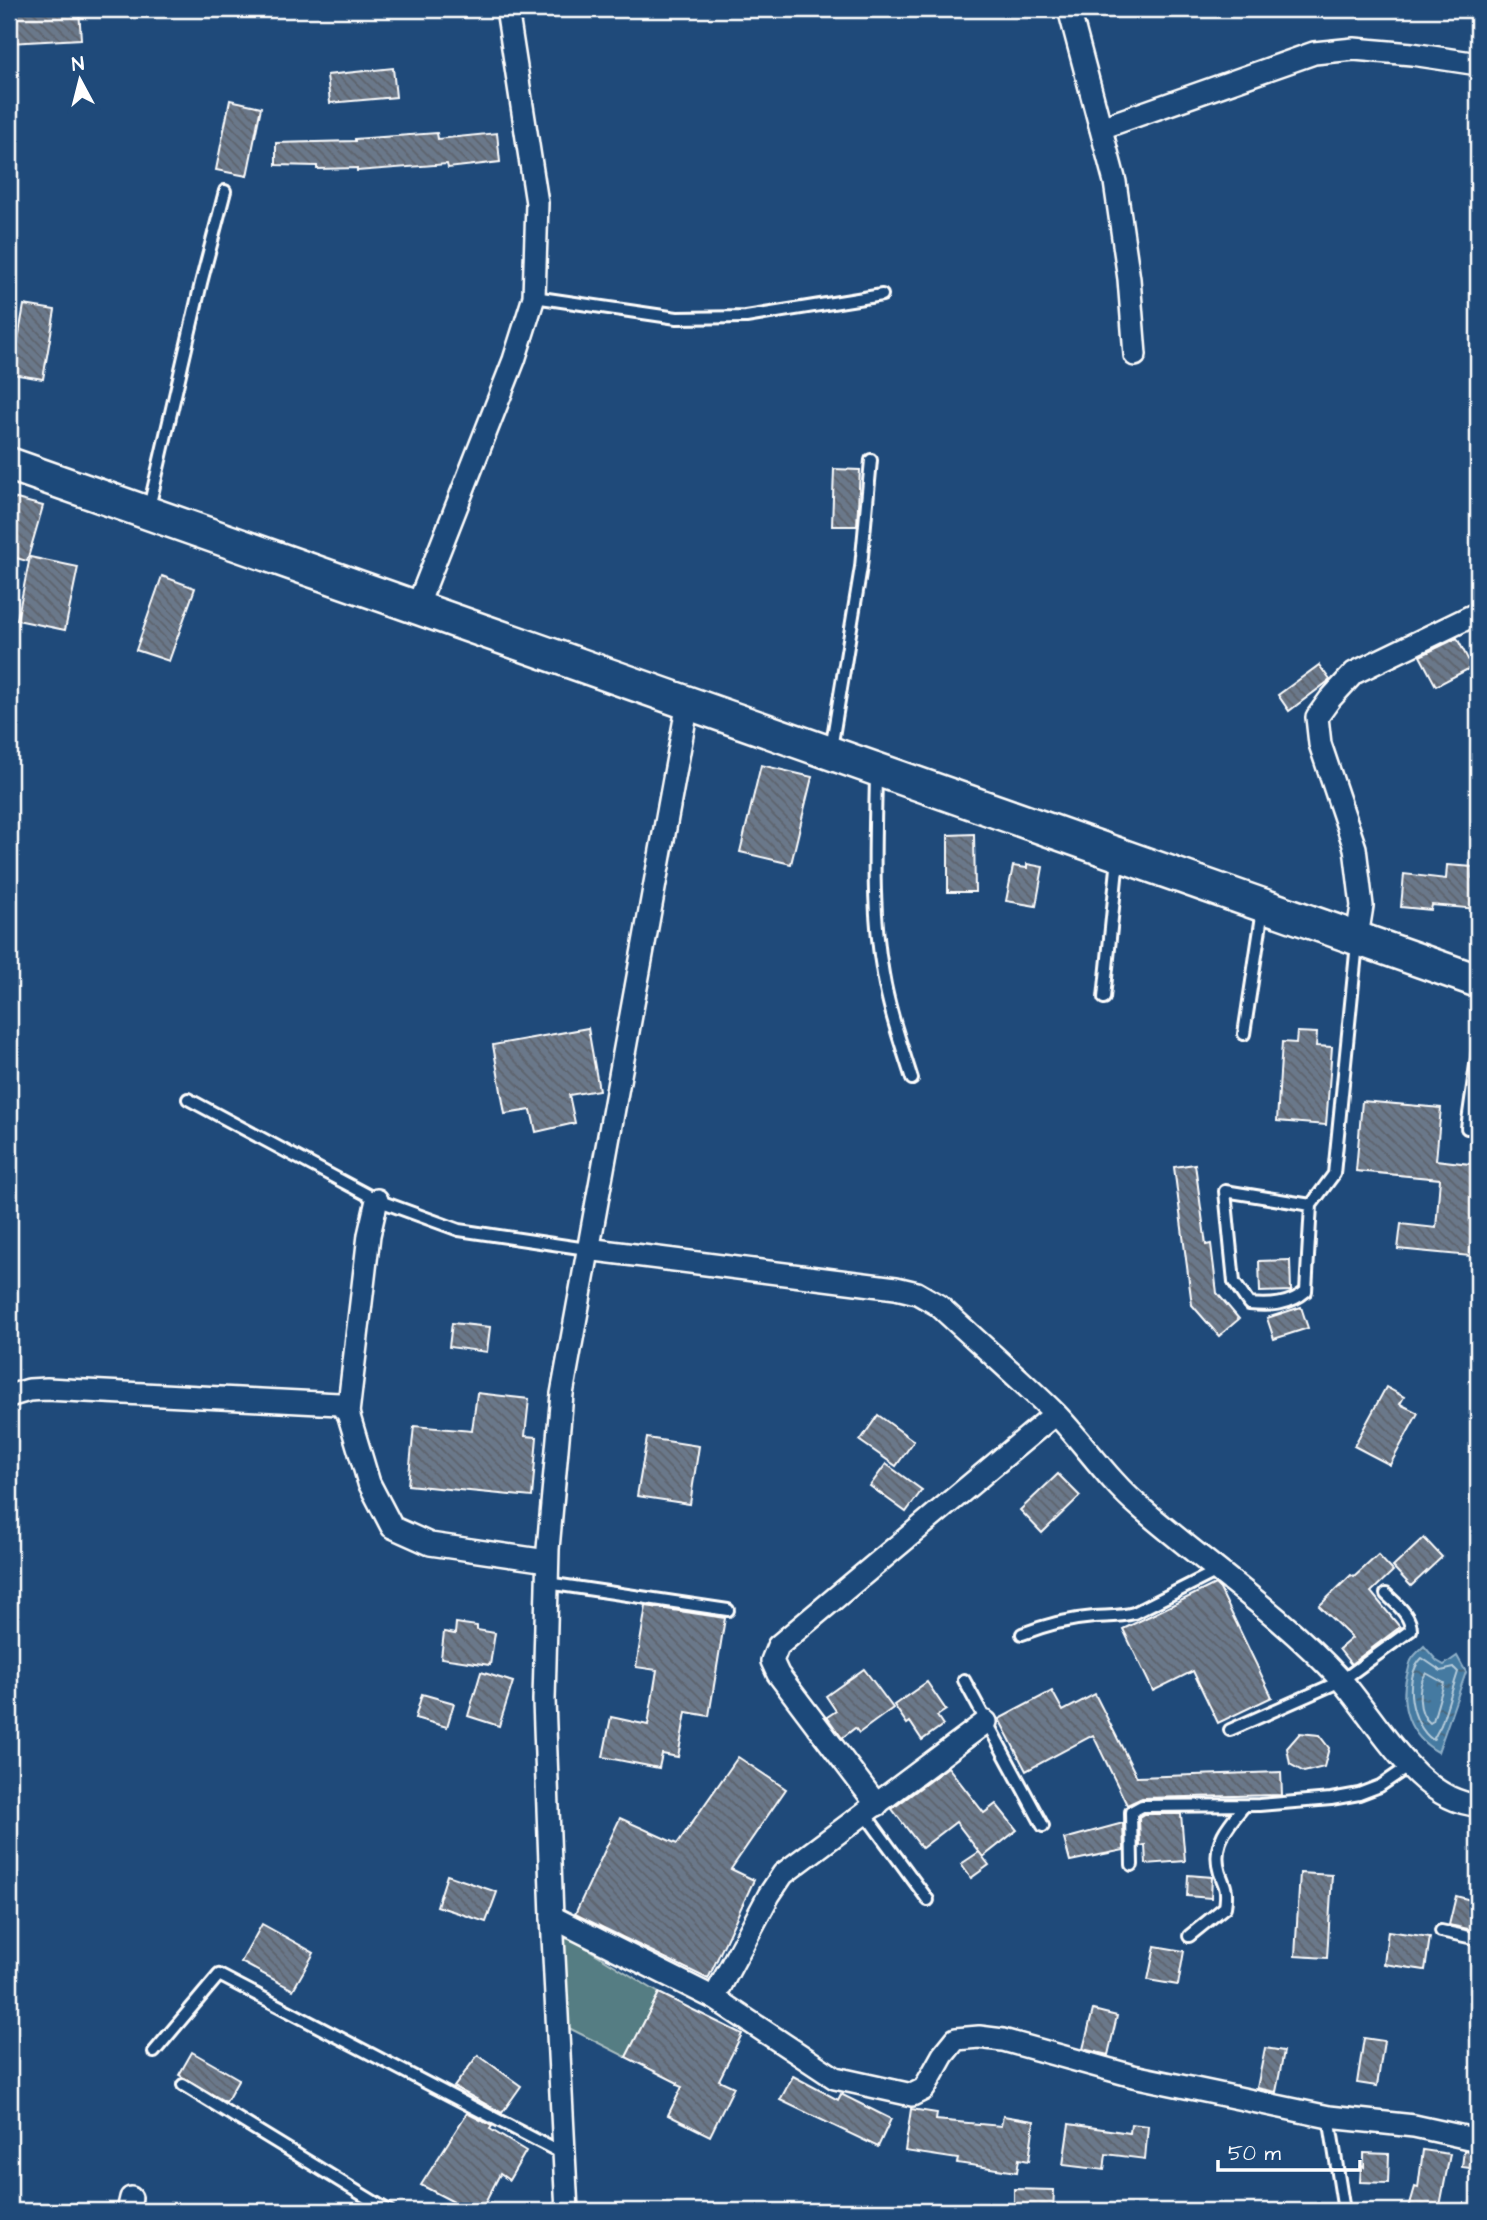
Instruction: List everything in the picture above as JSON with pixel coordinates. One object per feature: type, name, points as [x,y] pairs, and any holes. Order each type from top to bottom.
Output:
[{"type":"street","points":[[417,607],[514,360],[534,297],[537,204],[507,9]]},
{"type":"street","points":[[1069,9],[1117,194],[1129,279],[1135,355]]},
{"type":"street","points":[[1101,128],[1314,53],[1366,50],[1478,64]]},
{"type":"street","points":[[9,464],[1478,981]]},
{"type":"street","points":[[1357,937],[1362,906],[1355,848],[1320,744],[1317,717],[1354,673],[1478,613]]},
{"type":"street","points":[[568,2211],[552,1917],[544,1700],[547,1561],[562,1394],[688,702]]},
{"type":"street","points":[[377,1200],[369,1235],[348,1413],[369,1483],[392,1527],[430,1544],[547,1561]]},
{"type":"street","points":[[587,1249],[896,1288],[917,1293],[938,1305],[1055,1414],[1138,1506],[1268,1609],[1341,1681],[1409,1766],[1438,1792],[1466,1804],[1478,1805]]},
{"type":"street","points":[[9,1396],[29,1390],[47,1389],[142,1393],[339,1404],[348,1413]]},
{"type":"street","points":[[871,1810],[778,1674],[772,1661],[778,1646],[1055,1414]]},
{"type":"street","points":[[714,1998],[783,1874],[986,1722]]},
{"type":"street","points":[[552,1917],[714,1998],[835,2078],[870,2087],[912,2095],[924,2089],[943,2055],[956,2039],[979,2037],[1003,2040],[1133,2076],[1329,2117],[1414,2126],[1478,2140]]},
{"type":"lane","points":[[148,513],[225,191]]},
{"type":"lane","points":[[534,297],[677,318],[746,317],[882,295]]},
{"type":"lane","points":[[830,752],[861,567],[871,460]]},
{"type":"lane","points":[[876,768],[877,924],[883,974],[912,1079]]},
{"type":"lane","points":[[1104,998],[1119,853]]},
{"type":"lane","points":[[1244,1034],[1264,904]]},
{"type":"lane","points":[[1311,1205],[1225,1191],[1234,1282],[1249,1304],[1267,1306],[1296,1300],[1306,1291],[1311,1205],[1334,1174],[1357,937]]},
{"type":"lane","points":[[1466,1128],[1478,1051]]},
{"type":"lane","points":[[188,1099],[377,1200],[459,1230],[587,1249]]},
{"type":"lane","points":[[1022,1634],[1046,1624],[1093,1617],[1121,1617],[1134,1613],[1219,1570]]},
{"type":"lane","points":[[547,1583],[728,1610]]},
{"type":"lane","points":[[1230,1730],[1341,1681],[1411,1630],[1412,1625],[1406,1615],[1386,1594]]},
{"type":"lane","points":[[964,1680],[1043,1826]]},
{"type":"lane","points":[[1132,1865],[1131,1812],[1142,1806],[1244,1806],[1331,1799],[1359,1794],[1380,1786],[1409,1766]]},
{"type":"lane","points":[[1189,1936],[1225,1907],[1226,1884],[1218,1866],[1219,1842],[1227,1826],[1244,1806]]},
{"type":"lane","points":[[871,1810],[928,1900]]},
{"type":"lane","points":[[1441,1931],[1478,1940]]},
{"type":"lane","points":[[154,2052],[219,1975],[565,2155]]},
{"type":"lane","points":[[183,2085],[389,2211]]},
{"type":"lane","points":[[1329,2117],[1345,2211]]},
{"type":"green space","points":[[570,1938],[659,1993],[626,2057],[563,2025],[558,1940]]},
{"type":"water","points":[[1424,1646],[1444,1665],[1457,1656],[1466,1672],[1438,1752],[1413,1729],[1404,1698],[1413,1657]]},
{"type":"building","points":[[79,9],[81,39],[9,43],[9,12]]},
{"type":"building","points":[[393,68],[396,97],[330,103],[327,75]]},
{"type":"building","points":[[230,100],[261,107],[247,176],[216,170]]},
{"type":"building","points":[[437,133],[438,139],[497,133],[500,162],[448,168],[447,164],[357,171],[357,168],[317,169],[317,166],[276,165],[276,143],[355,141]]},
{"type":"building","points":[[24,305],[55,310],[43,379],[12,374]]},
{"type":"building","points":[[834,469],[860,470],[857,526],[832,526]]},
{"type":"building","points":[[9,497],[43,506],[27,561],[9,556]]},
{"type":"building","points":[[30,557],[78,567],[65,630],[17,620]]},
{"type":"building","points":[[162,576],[195,588],[169,661],[136,650]]},
{"type":"building","points":[[1457,638],[1472,667],[1436,686],[1420,656]]},
{"type":"building","points":[[1319,665],[1330,680],[1289,711],[1278,695]]},
{"type":"building","points":[[761,765],[812,777],[791,864],[740,852]]},
{"type":"building","points":[[974,834],[975,892],[948,892],[948,835]]},
{"type":"building","points":[[1027,864],[1043,867],[1036,906],[1006,901],[1013,866],[1027,868]]},
{"type":"building","points":[[1447,865],[1473,867],[1472,878],[1478,879],[1478,909],[1432,905],[1431,910],[1401,907],[1404,874],[1446,879]]},
{"type":"building","points":[[588,1028],[599,1090],[569,1095],[575,1123],[536,1132],[531,1110],[505,1114],[493,1045]]},
{"type":"building","points":[[1297,1032],[1317,1033],[1316,1046],[1332,1047],[1326,1125],[1277,1121],[1282,1042],[1296,1043]]},
{"type":"building","points":[[1362,1101],[1441,1108],[1436,1160],[1478,1165],[1470,1256],[1398,1249],[1401,1224],[1436,1228],[1440,1179],[1356,1171]]},
{"type":"building","points":[[1195,1164],[1206,1245],[1211,1244],[1217,1293],[1239,1319],[1219,1336],[1192,1305],[1174,1167]]},
{"type":"building","points":[[1290,1260],[1291,1291],[1260,1292],[1259,1261]]},
{"type":"building","points":[[1301,1307],[1308,1328],[1274,1339],[1267,1318]]},
{"type":"building","points":[[452,1323],[490,1327],[487,1352],[449,1347]]},
{"type":"building","points":[[1386,1387],[1404,1397],[1400,1404],[1418,1413],[1390,1465],[1354,1446]]},
{"type":"building","points":[[477,1393],[529,1399],[525,1436],[537,1437],[532,1497],[408,1485],[414,1426],[472,1431]]},
{"type":"building","points":[[878,1415],[914,1441],[896,1466],[860,1441]]},
{"type":"building","points":[[647,1438],[699,1446],[690,1504],[637,1496]]},
{"type":"building","points":[[886,1464],[922,1490],[906,1512],[870,1486]]},
{"type":"building","points":[[1058,1474],[1080,1496],[1042,1533],[1020,1510]]},
{"type":"building","points":[[1424,1538],[1442,1557],[1411,1586],[1393,1567]]},
{"type":"building","points":[[1378,1555],[1393,1571],[1371,1592],[1400,1627],[1351,1664],[1339,1649],[1352,1638],[1319,1606],[1351,1575],[1354,1577]]},
{"type":"building","points":[[1215,1584],[1220,1589],[1272,1697],[1218,1723],[1193,1671],[1153,1691],[1123,1629]]},
{"type":"building","points":[[646,1606],[725,1618],[709,1716],[686,1712],[678,1757],[662,1754],[659,1768],[603,1757],[611,1717],[648,1725],[657,1670],[636,1667]]},
{"type":"building","points":[[456,1623],[477,1626],[477,1630],[495,1633],[490,1665],[441,1658],[444,1632],[455,1634]]},
{"type":"building","points":[[864,1669],[893,1708],[859,1733],[855,1728],[842,1738],[827,1717],[836,1711],[826,1696]]},
{"type":"building","points":[[481,1672],[513,1682],[499,1726],[468,1716]]},
{"type":"building","points":[[927,1682],[946,1710],[937,1716],[943,1725],[922,1740],[894,1705]]},
{"type":"building","points":[[1052,1691],[1063,1711],[1095,1694],[1137,1777],[1281,1772],[1282,1795],[1142,1798],[1127,1805],[1093,1735],[1026,1771],[999,1719]]},
{"type":"building","points":[[422,1694],[454,1703],[447,1727],[415,1718]]},
{"type":"building","points":[[1300,1733],[1319,1735],[1329,1748],[1324,1767],[1304,1772],[1290,1764],[1287,1748]]},
{"type":"building","points":[[738,1757],[786,1789],[731,1869],[754,1880],[708,1979],[575,1914],[620,1818],[677,1844]]},
{"type":"building","points":[[948,1767],[984,1813],[996,1804],[1017,1830],[983,1857],[956,1822],[922,1848],[892,1809]]},
{"type":"building","points":[[1144,1814],[1181,1814],[1185,1861],[1146,1864],[1145,1845],[1140,1846],[1139,1817]]},
{"type":"building","points":[[1123,1823],[1124,1850],[1070,1861],[1064,1839]]},
{"type":"building","points":[[979,1852],[989,1865],[971,1878],[961,1864]]},
{"type":"building","points":[[1300,1873],[1332,1875],[1327,1958],[1295,1956]]},
{"type":"building","points":[[447,1875],[497,1892],[486,1922],[437,1906]]},
{"type":"building","points":[[1188,1875],[1212,1877],[1211,1898],[1187,1896]]},
{"type":"building","points":[[1456,1896],[1478,1902],[1478,1931],[1449,1925]]},
{"type":"building","points":[[262,1924],[314,1953],[293,1990],[241,1962]]},
{"type":"building","points":[[1388,1931],[1430,1937],[1425,1970],[1384,1964]]},
{"type":"building","points":[[1155,1946],[1184,1951],[1178,1985],[1148,1980]]},
{"type":"building","points":[[659,1993],[742,2034],[719,2080],[734,2087],[710,2136],[668,2115],[682,2087],[677,2085],[678,2083],[626,2057]]},
{"type":"building","points":[[1093,2010],[1117,2016],[1108,2055],[1083,2049]]},
{"type":"building","points":[[1364,2038],[1384,2041],[1377,2086],[1357,2083]]},
{"type":"building","points":[[1265,2048],[1284,2051],[1276,2092],[1257,2088]]},
{"type":"building","points":[[192,2052],[239,2079],[226,2102],[179,2075]]},
{"type":"building","points":[[478,2055],[521,2086],[502,2113],[454,2087]]},
{"type":"building","points":[[793,2076],[838,2100],[841,2094],[891,2119],[878,2147],[780,2100]]},
{"type":"building","points":[[911,2109],[937,2113],[936,2120],[1001,2126],[1003,2116],[1034,2121],[1029,2161],[1019,2159],[1017,2172],[957,2163],[958,2159],[905,2151]]},
{"type":"building","points":[[467,2113],[492,2126],[490,2129],[526,2151],[509,2180],[500,2174],[481,2211],[471,2211],[421,2185]]},
{"type":"building","points":[[1069,2124],[1130,2133],[1131,2124],[1148,2126],[1145,2159],[1106,2154],[1104,2170],[1063,2165]]},
{"type":"building","points":[[1423,2150],[1450,2154],[1439,2211],[1408,2211],[1415,2187],[1418,2188]]},
{"type":"building","points":[[1464,2150],[1478,2153],[1478,2169],[1462,2167]]},
{"type":"building","points":[[1364,2153],[1389,2154],[1388,2183],[1360,2182]]},
{"type":"building","points":[[1014,2189],[1054,2190],[1053,2211],[1014,2211]]}]
